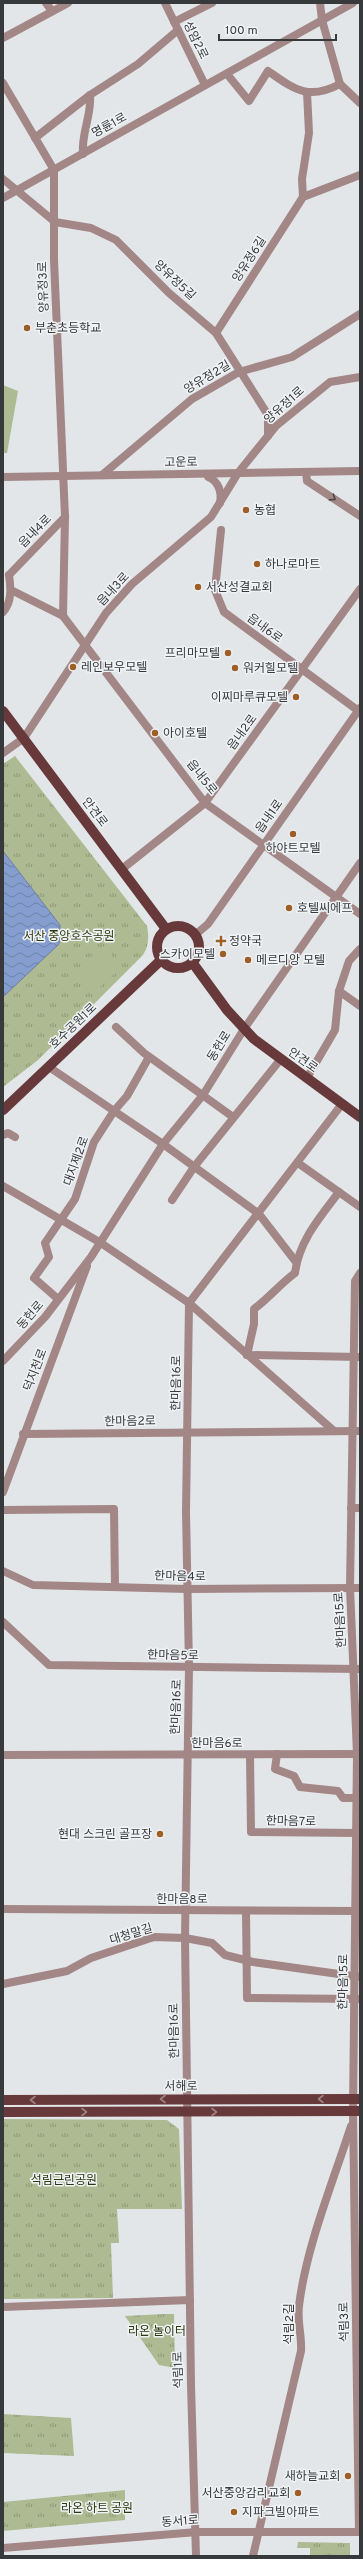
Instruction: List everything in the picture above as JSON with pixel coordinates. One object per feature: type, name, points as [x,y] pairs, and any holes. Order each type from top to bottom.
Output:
[{"type":"main road","name":"안견로","points":[[3,711],[166,929]]},
{"type":"main road","points":[[182,926],[195,935],[198,949],[192,962],[185,967],[176,968],[167,965],[161,960],[157,950],[157,943],[166,929],[182,926]]},
{"type":"main road","name":"호수공원1로","points":[[3,1110],[161,960]]},
{"type":"main road","name":"안견로","points":[[192,962],[244,1029],[280,1060],[360,1117]]},
{"type":"main road","name":"서해로","points":[[3,2100],[357,2099]]},
{"type":"main road","points":[[3,2112],[355,2114]]},
{"type":"street","points":[[46,3],[52,12]]},
{"type":"street","points":[[3,38],[68,3]]},
{"type":"street","points":[[164,3],[174,22]]},
{"type":"street","name":"성암2로","points":[[205,85],[174,22],[212,3]]},
{"type":"street","points":[[320,3],[322,20],[340,84],[360,103]]},
{"type":"street","name":"명륜1로","points":[[3,198],[353,3]]},
{"type":"street","points":[[35,138],[90,95],[138,64],[178,30]]},
{"type":"street","points":[[226,74],[249,101],[268,71],[298,91],[308,92],[328,90],[340,84]]},
{"type":"street","points":[[3,83],[54,170]]},
{"type":"street","points":[[308,92],[308,133],[302,179],[302,198],[360,175]]},
{"type":"street","points":[[83,154],[82,142],[91,108],[90,95]]},
{"type":"street","name":"양유정3로","points":[[54,170],[54,260],[62,476]]},
{"type":"street","name":"양유정5길","points":[[3,180],[55,222],[91,228],[116,240],[169,293],[216,333],[239,372],[268,415],[268,436]]},
{"type":"street","name":"양유정6길","points":[[216,333],[302,198]]},
{"type":"street","name":"양유정2길","points":[[102,475],[192,399],[239,372],[292,357],[360,314]]},
{"type":"street","name":"양유정1로","points":[[238,473],[276,426],[330,382],[360,377]]},
{"type":"street","name":"고운로","points":[[3,477],[238,473],[306,476],[360,471]]},
{"type":"street","name":"읍내3로","points":[[24,738],[84,644],[106,613],[132,584],[211,517],[238,473]]},
{"type":"street","points":[[208,474],[208,477],[214,480],[219,489],[219,506]]},
{"type":"street","points":[[62,476],[65,518],[63,616]]},
{"type":"street","points":[[306,476],[360,516]]},
{"type":"street","name":"읍내4로","points":[[6,575],[65,518]]},
{"type":"street","name":"읍내6로","points":[[220,530],[215,590],[224,612],[359,711]]},
{"type":"street","points":[[3,612],[7,608],[11,590],[6,575]]},
{"type":"street","name":"읍내2로","points":[[122,869],[205,803],[303,670],[360,589]]},
{"type":"street","name":"읍내5로","points":[[11,590],[63,616],[205,803],[360,914]]},
{"type":"street","name":"읍내1로","points":[[195,935],[208,924],[263,844],[359,711]]},
{"type":"street","points":[[3,753],[24,738]]},
{"type":"street","name":"동헌로","points":[[3,1361],[45,1317],[91,1257],[163,1144],[203,1095],[244,1029],[360,863]]},
{"type":"street","points":[[306,1078],[336,1030],[340,991],[349,961],[360,949]]},
{"type":"street","points":[[340,991],[360,1006]]},
{"type":"street","points":[[116,1027],[149,1057],[233,1117]]},
{"type":"street","name":"대지제2로","points":[[58,1299],[34,1278],[49,1257],[45,1243],[62,1220],[78,1191],[94,1142],[114,1111],[127,1096],[149,1057]]},
{"type":"street","points":[[172,1200],[194,1167],[280,1060]]},
{"type":"street","points":[[49,1066],[163,1144],[259,1214],[296,1262]]},
{"type":"street","points":[[189,1303],[259,1214],[342,1104]]},
{"type":"street","points":[[3,1135],[8,1133],[15,1137],[7,1140],[3,1139]]},
{"type":"street","points":[[298,1163],[360,1207]]},
{"type":"street","points":[[3,1186],[101,1243],[189,1303],[334,1431]]},
{"type":"street","points":[[247,1355],[254,1324],[254,1309],[295,1273],[296,1262],[318,1216],[339,1192]]},
{"type":"street","name":"덕지천로","points":[[3,1492],[23,1434],[91,1257]]},
{"type":"street","name":"한마음15로","points":[[355,2114],[357,2099],[358,1999],[358,1833],[356,1798],[358,1754],[357,1669],[350,1588],[351,1508],[356,1440],[357,1357],[355,1281],[360,1273]]},
{"type":"street","name":"한마음16로","points":[[187,2112],[185,1938],[186,1755],[189,1667],[187,1589],[187,1433],[189,1303]]},
{"type":"street","points":[[247,1355],[357,1357]]},
{"type":"street","name":"한마음2로","points":[[23,1434],[356,1431]]},
{"type":"street","points":[[3,1510],[114,1508],[115,1587]]},
{"type":"street","points":[[351,1508],[360,1508]]},
{"type":"street","name":"한마음4로","points":[[3,1570],[33,1586],[187,1589],[360,1588]]},
{"type":"street","name":"한마음5로","points":[[3,1622],[49,1665],[357,1669]]},
{"type":"street","points":[[277,1754],[275,1769],[294,1776],[300,1787],[338,1791],[343,1798],[356,1798]]},
{"type":"street","name":"한마음6로","points":[[3,1755],[358,1754]]},
{"type":"street","name":"한마음7로","points":[[250,1755],[251,1832],[358,1833]]},
{"type":"street","name":"한마음8로","points":[[3,1910],[358,1911]]},
{"type":"street","points":[[246,1911],[248,1998],[358,1999]]},
{"type":"street","name":"대청말길","points":[[3,1984],[67,1971],[91,1958],[154,1937],[185,1938],[212,1943],[225,1956],[248,1961],[358,1977]]},
{"type":"street","name":"석림1로","points":[[187,2112],[190,2300],[197,2532],[196,2556]]},
{"type":"street","name":"석림2길","points":[[260,2532],[301,2351],[302,2334],[299,2306],[306,2268],[355,2114]]},
{"type":"street","name":"석림3로","points":[[355,2114],[359,2532]]},
{"type":"street","points":[[3,2307],[190,2300]]},
{"type":"street","name":"동서1로","points":[[3,2548],[197,2532],[359,2532]]},
{"type":"street","points":[[254,2556],[260,2532]]},
{"type":"green space","points":[[3,385],[18,391],[7,453],[3,453]]},
{"type":"green space","name":"서산 중앙호수공원","points":[[15,756],[147,926],[148,938],[143,955],[38,1060],[3,1087],[3,764]]},
{"type":"green space","points":[[103,946],[122,967],[97,989],[79,968]]},
{"type":"green space","name":"석림근린공원","points":[[3,2119],[167,2120],[179,2129],[182,2209],[117,2209],[119,2243],[111,2243],[113,2298],[3,2299]]},
{"type":"green space","name":"라온 놀이터","points":[[174,2314],[175,2368],[159,2365],[125,2316]]},
{"type":"green space","points":[[3,2414],[71,2418],[74,2456],[3,2453]]},
{"type":"green space","name":"라온 하트 공원","points":[[125,2490],[125,2520],[3,2531],[3,2502]]},
{"type":"green space","points":[[298,2542],[350,2543],[350,2556],[310,2556],[310,2548],[297,2548]]},
{"type":"water","points":[[3,851],[60,925],[59,944],[3,997]]},
{"type":"place","name":"부춘초등학교","points":[[27,328]]},
{"type":"place","name":"농협","points":[[246,510]]},
{"type":"place","name":"하나로마트","points":[[257,564]]},
{"type":"place","name":"서산성결교회","points":[[198,587]]},
{"type":"place","name":"프리마모텔","points":[[228,653]]},
{"type":"place","name":"레인보우모텔","points":[[73,667]]},
{"type":"place","name":"워커힐모텔","points":[[235,668]]},
{"type":"place","name":"이찌마루큐모텔","points":[[296,697]]},
{"type":"place","name":"아이호텔","points":[[155,733]]},
{"type":"place","name":"하야트모텔","points":[[293,834]]},
{"type":"place","name":"호텔씨에프","points":[[289,908]]},
{"type":"place","name":"정약국","points":[[221,941]]},
{"type":"place","name":"스카이모텔","points":[[223,954]]},
{"type":"place","name":"메르디앙 모텔","points":[[248,960]]},
{"type":"place","name":"현대 스크린 골프장","points":[[160,1834]]},
{"type":"place","name":"새하늘교회","points":[[348,2476]]},
{"type":"place","name":"서산중앙감리교회","points":[[298,2493]]},
{"type":"place","name":"지파크빌아파트","points":[[234,2512]]}]
